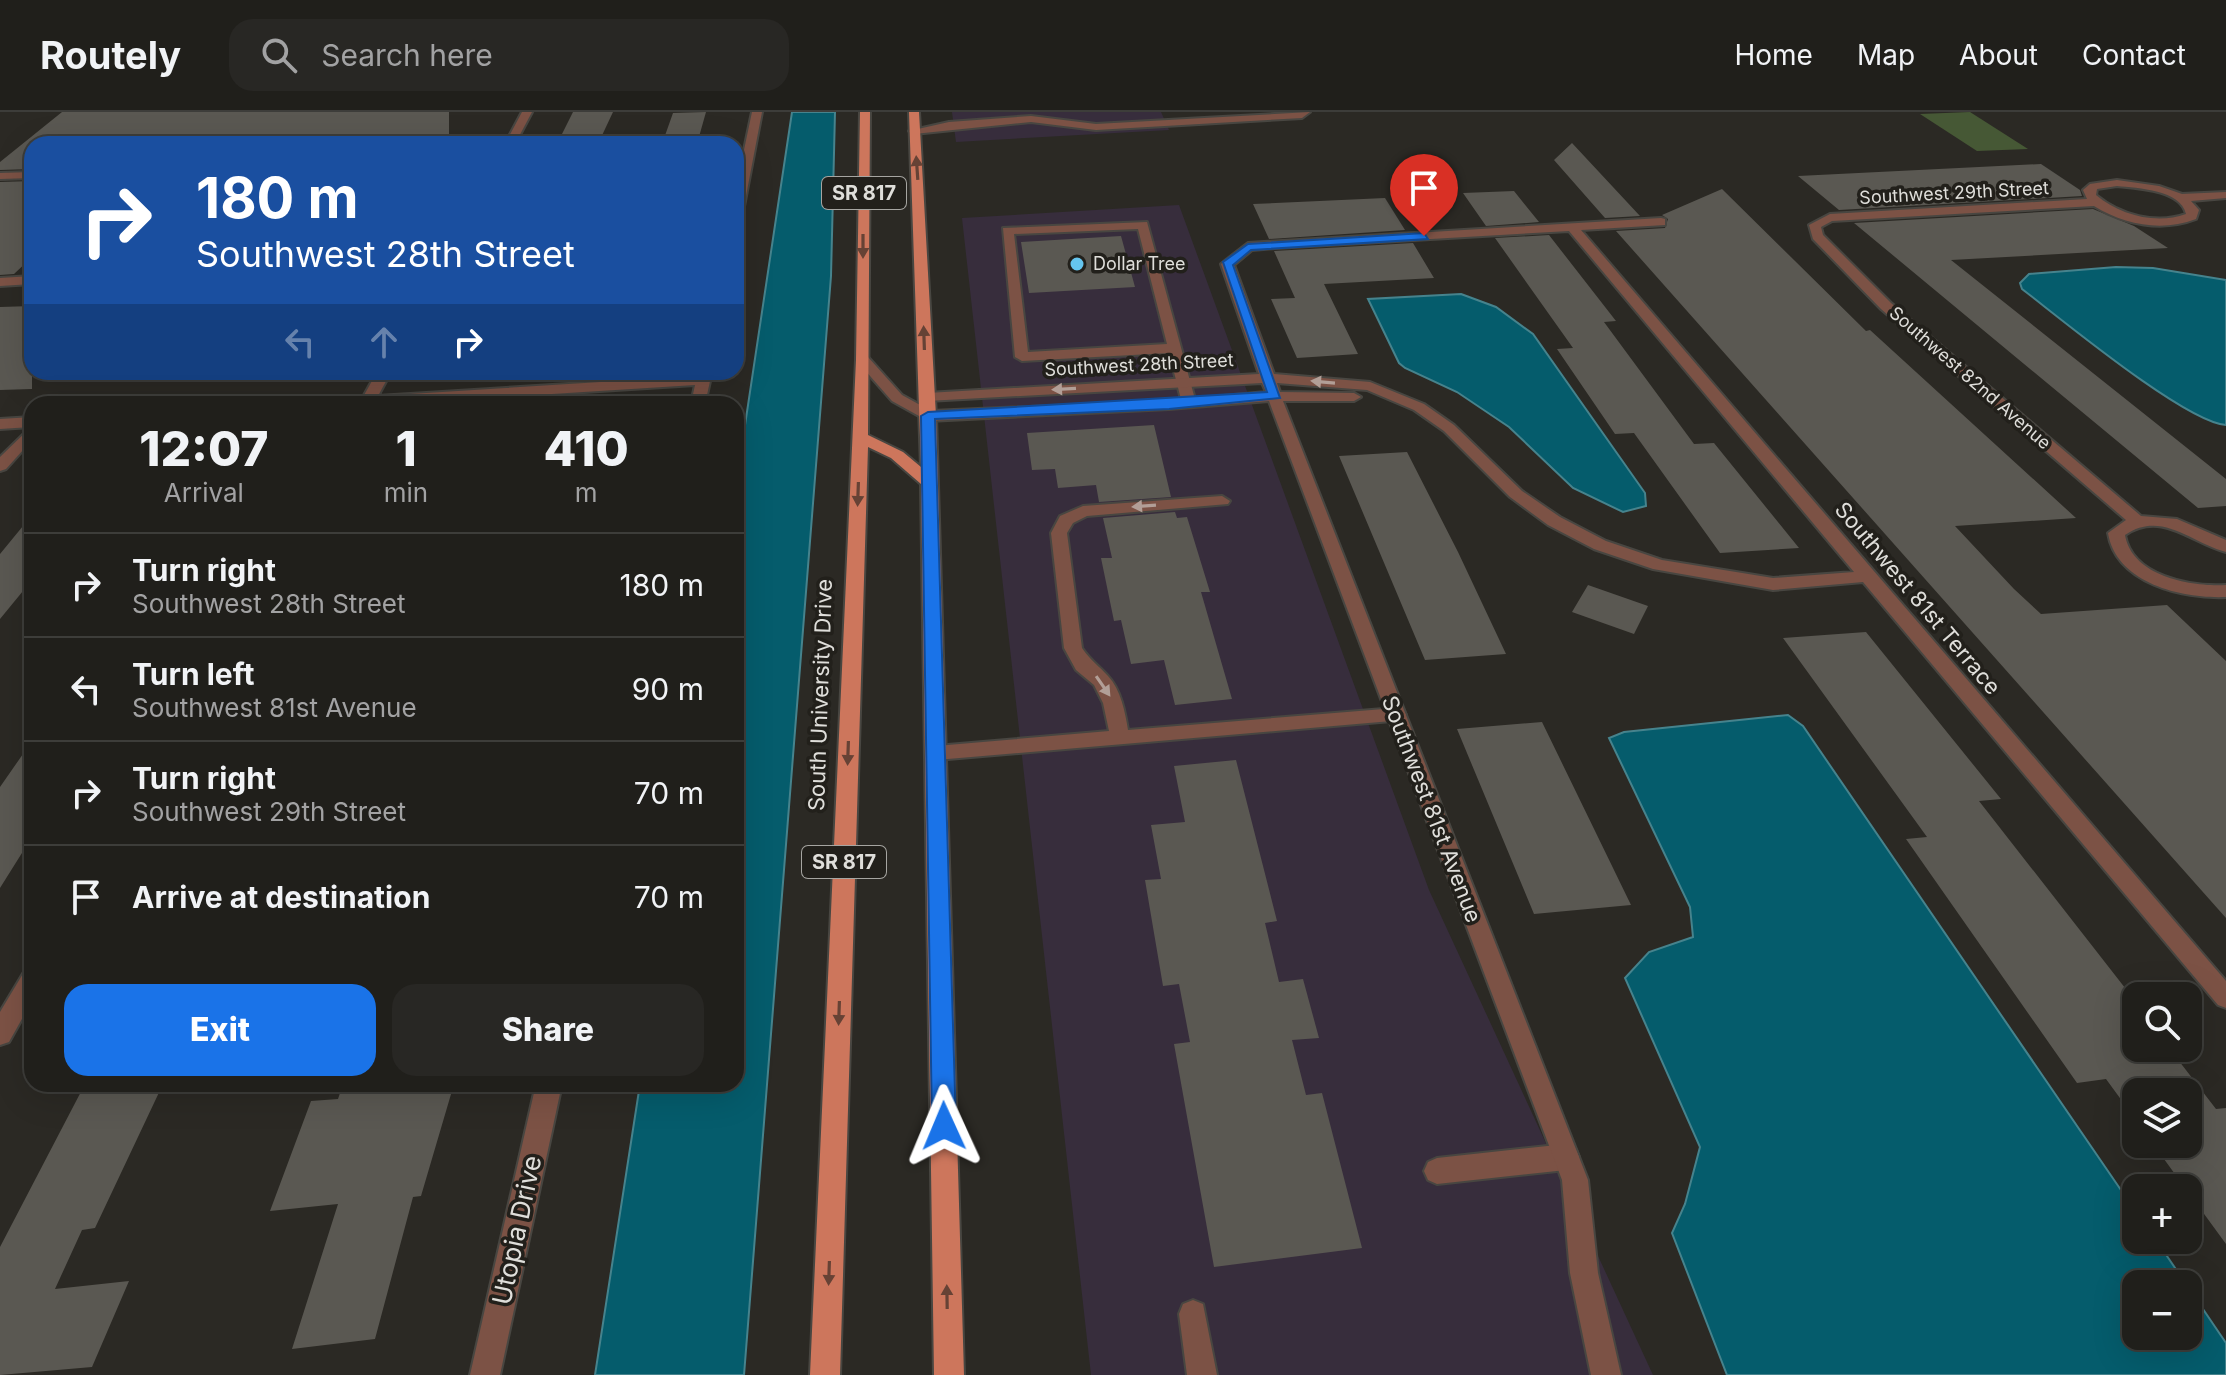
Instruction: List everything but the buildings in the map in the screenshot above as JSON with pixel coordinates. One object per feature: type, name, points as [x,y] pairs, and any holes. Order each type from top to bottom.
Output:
[{"type":"main road","name":"South University Drive","points":[[825,1375],[863,360],[865,112]]},
{"type":"main road","name":"SR 817","points":[[914,112],[928,416],[949,1375]]},
{"type":"main road","points":[[860,437],[897,455],[929,482]]},
{"type":"street","points":[[514,136],[527,112]]},
{"type":"street","points":[[744,177],[757,112]]},
{"type":"street","points":[[1130,112],[1134,125]]},
{"type":"street","points":[[914,131],[1030,116],[1096,127],[1187,117],[1302,115],[1305,112]]},
{"type":"street","points":[[0,176],[24,175]]},
{"type":"street","points":[[2096,202],[2089,190],[2117,183],[2150,187],[2179,198],[2226,195]]},
{"type":"street","name":"Southwest 29th Street","points":[[1815,225],[1830,218],[2096,202],[2139,219],[2172,221],[2192,216],[2189,204],[2179,198]]},
{"type":"street","points":[[1573,228],[1661,222]]},
{"type":"street","points":[[1176,348],[1022,357],[1007,231],[1143,225],[1176,348],[1189,403]]},
{"type":"street","name":"Southwest 82nd Avenue","points":[[1815,225],[1817,236],[1886,306],[2137,521]]},
{"type":"street","name":"Southwest 81st Avenue","points":[[1573,228],[1248,247],[1227,264],[1227,273],[1575,1180],[1584,1273],[1606,1375]]},
{"type":"street","name":"Southwest 81st Terrace","points":[[1573,228],[2226,998]]},
{"type":"street","points":[[0,282],[24,280]]},
{"type":"street","points":[[863,360],[897,398],[928,416]]},
{"type":"street","points":[[445,396],[652,380]]},
{"type":"street","name":"Southwest 28th Street","points":[[927,397],[1184,383],[1271,387],[1398,399],[1419,407],[1449,428],[1516,494],[1554,521],[1600,545],[1659,565],[1773,584],[1869,576]]},
{"type":"street","name":"Southwest 28th Street","points":[[928,416],[1189,403],[1271,387]]},
{"type":"street","points":[[0,424],[24,422]]},
{"type":"street","points":[[0,466],[24,440]]},
{"type":"street","points":[[1120,737],[1113,703],[1102,681],[1083,665],[1073,648],[1059,533],[1066,520],[1083,511],[1222,501]]},
{"type":"street","points":[[2224,594],[2175,586],[2135,566],[2115,543],[2116,533],[2124,525],[2137,521],[2176,524],[2226,547]]},
{"type":"street","points":[[936,753],[1396,715]]},
{"type":"street","points":[[0,1034],[24,993]]},
{"type":"street","name":"Utopia Drive","points":[[485,1375],[547,1092]]},
{"type":"street","points":[[1437,1171],[1566,1157]]},
{"type":"street","points":[[1193,1314],[1202,1375]]},
{"type":"shaded area","points":[[952,112],[1161,112],[1169,130],[956,142]]},
{"type":"shaded area","points":[[1179,205],[1429,890],[1653,1375],[1091,1375],[962,218]]},
{"type":"green space","points":[[1970,112],[2028,149],[1977,151],[1920,114]]},
{"type":"water","points":[[792,112],[835,112],[831,276],[744,1375],[595,1375],[639,1092],[744,1092],[744,432]]},
{"type":"water","points":[[2116,267],[2153,268],[2226,280],[2226,425],[2182,407],[2153,388],[2022,289],[2020,283],[2029,274]]},
{"type":"water","points":[[1461,294],[1496,307],[1533,334],[1645,493],[1646,506],[1623,512],[1573,488],[1509,427],[1457,392],[1405,368],[1399,363],[1368,299]]},
{"type":"water","points":[[1788,715],[1803,726],[2122,1192],[2122,1254],[2166,1254],[2176,1270],[2122,1270],[2122,1350],[2202,1350],[2202,1308],[2226,1343],[2226,1375],[1727,1375],[1672,1233],[1685,1204],[1700,1147],[1625,978],[1649,952],[1693,937],[1690,907],[1609,738],[1624,732]]},
{"type":"place","name":"Dollar Tree","points":[[1077,264]]},
{"type":"route","points":[[944,1126],[928,416],[1169,405],[1275,396],[1227,273],[1227,264],[1248,247],[1424,236]]}]
